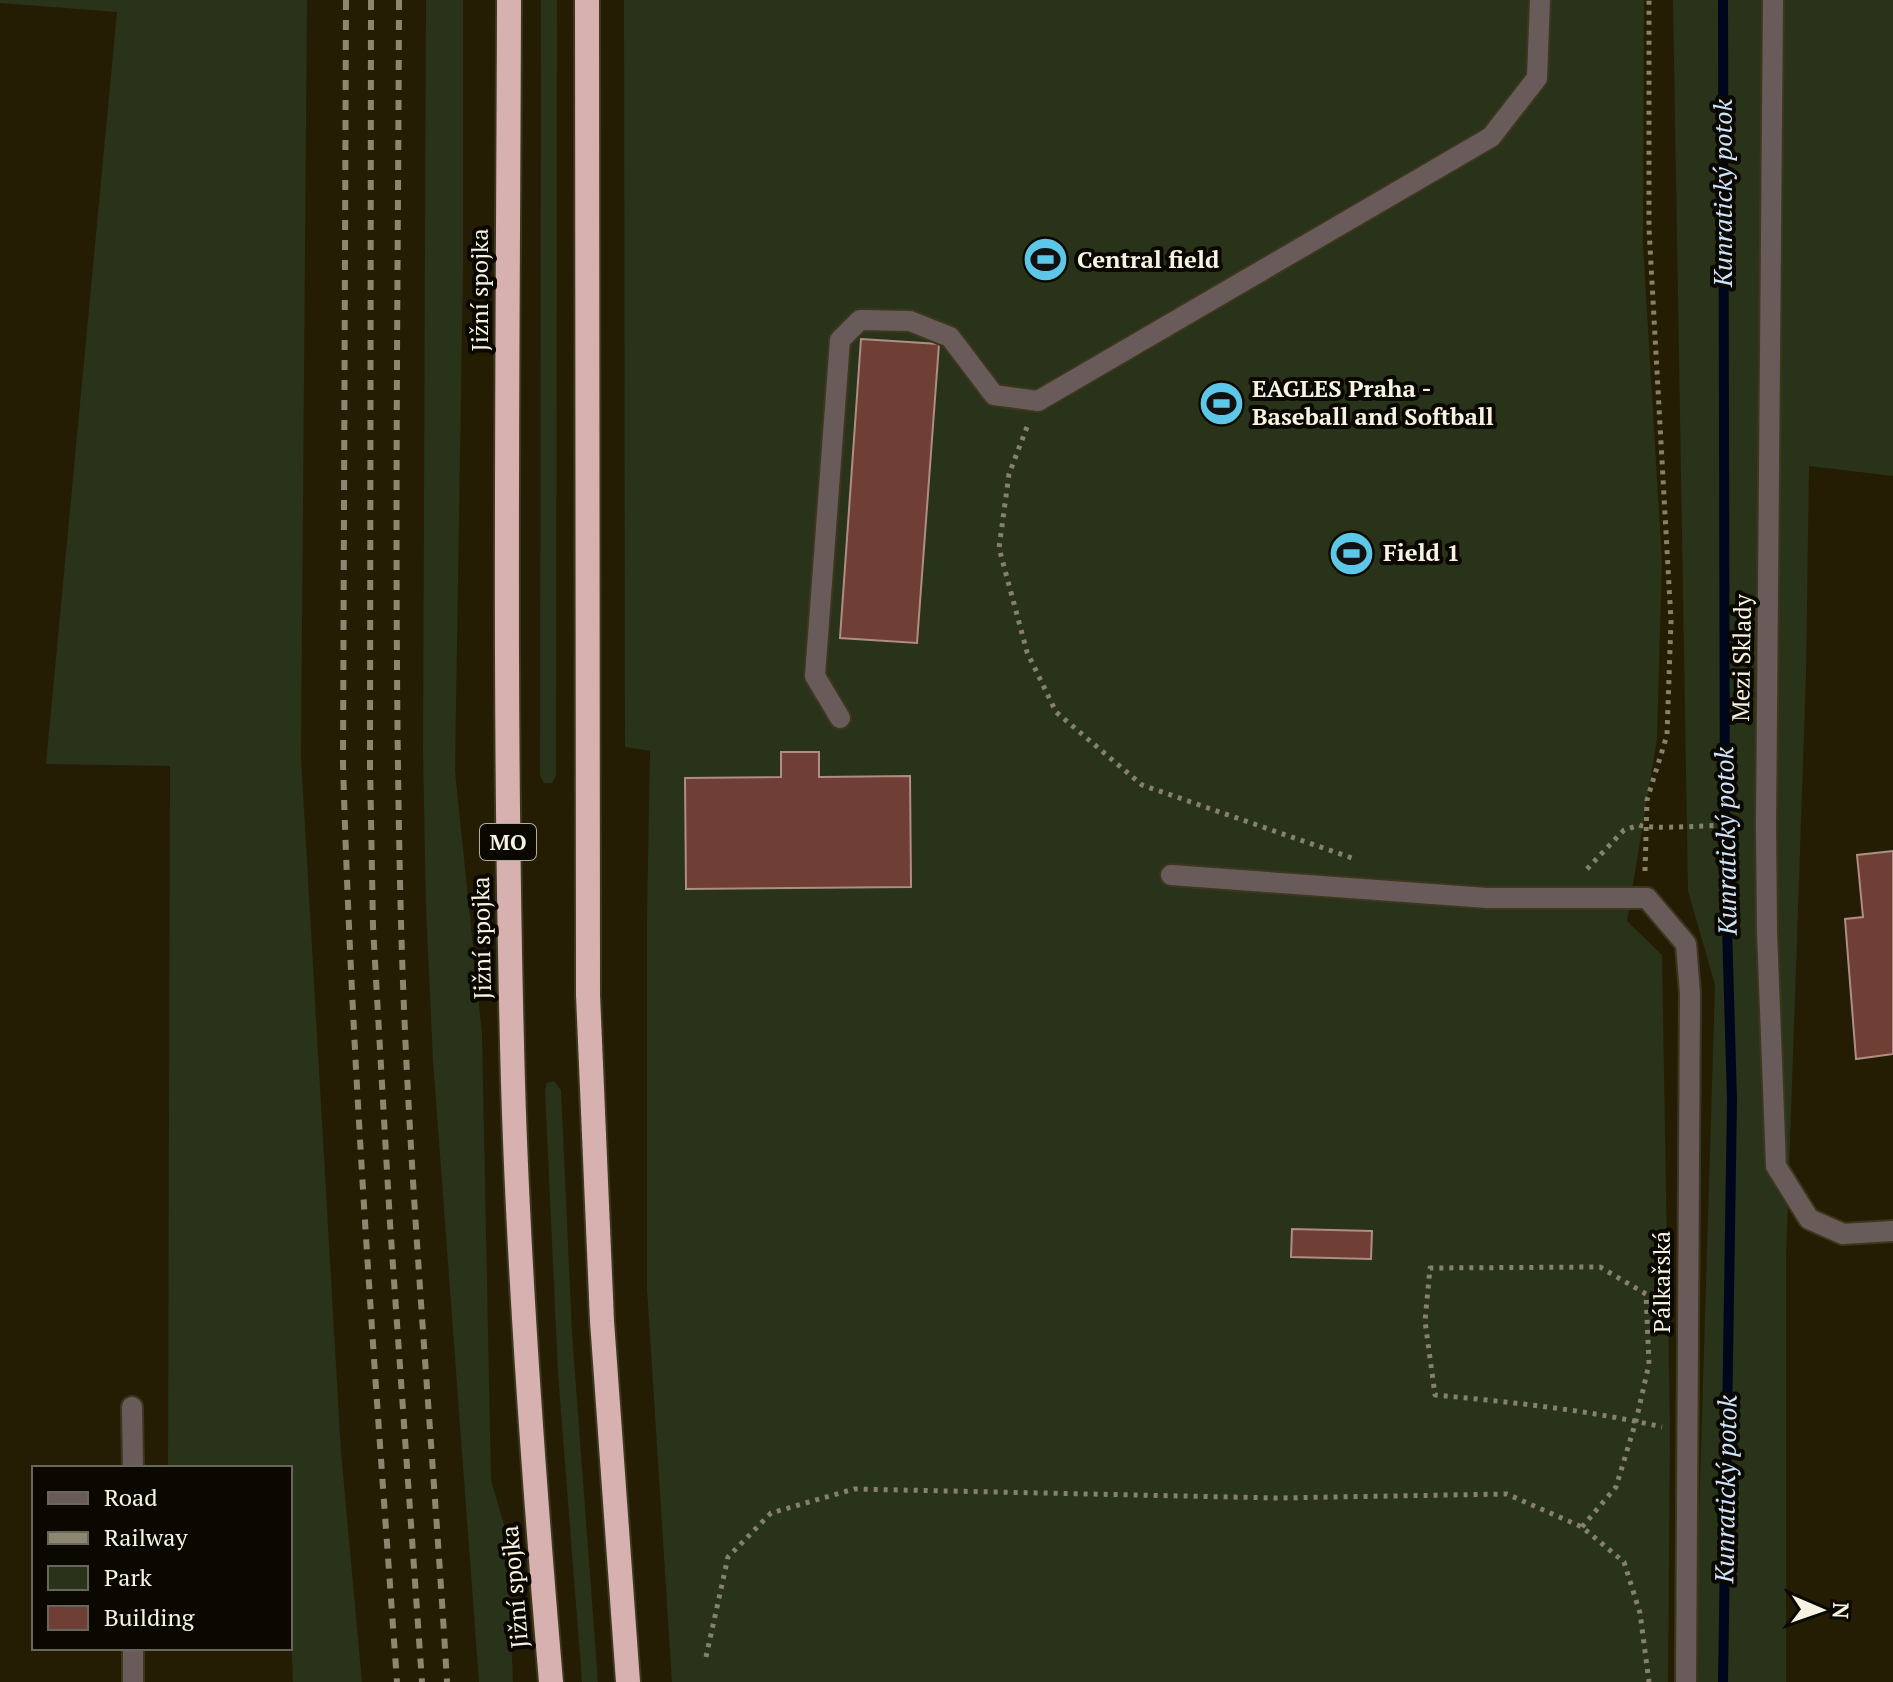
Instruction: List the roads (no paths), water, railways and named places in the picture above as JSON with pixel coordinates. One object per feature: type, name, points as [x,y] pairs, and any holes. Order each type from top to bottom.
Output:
[{"type":"highway","name":"Jižní spojka","points":[[509,0],[508,646],[513,1055],[524,1307],[551,1682]]},
{"type":"highway","points":[[587,0],[588,995],[602,1321],[628,1682]]},
{"type":"street","points":[[840,718],[815,676],[840,340],[860,320],[910,321],[950,337],[994,395],[1038,401],[1491,137],[1537,78],[1540,0]]},
{"type":"street","name":"Mezi Sklady","points":[[1773,0],[1766,825],[1776,1166],[1809,1219],[1843,1234],[1893,1231]]},
{"type":"street","name":"Pálkařská","points":[[1171,875],[1487,898],[1647,898],[1686,944],[1690,993],[1686,1682]]},
{"type":"street","points":[[132,1407],[133,1466]]},
{"type":"street","points":[[133,1650],[133,1682]]},
{"type":"waterway","name":"Kunratický potok","points":[[1723,0],[1725,857],[1732,1100],[1723,1682]]},
{"type":"railway","points":[[346,0],[343,764],[358,1109],[397,1682]]},
{"type":"railway","points":[[371,0],[370,765],[373,927],[422,1682]]},
{"type":"railway","points":[[399,0],[397,576],[401,922],[415,1207],[447,1682]]},
{"type":"place","name":"Central field","points":[[1046,260]]},
{"type":"place","name":"EAGLES Praha - Baseball and Softball","points":[[1221,403]]},
{"type":"place","name":"Field 1","points":[[1352,553]]}]
